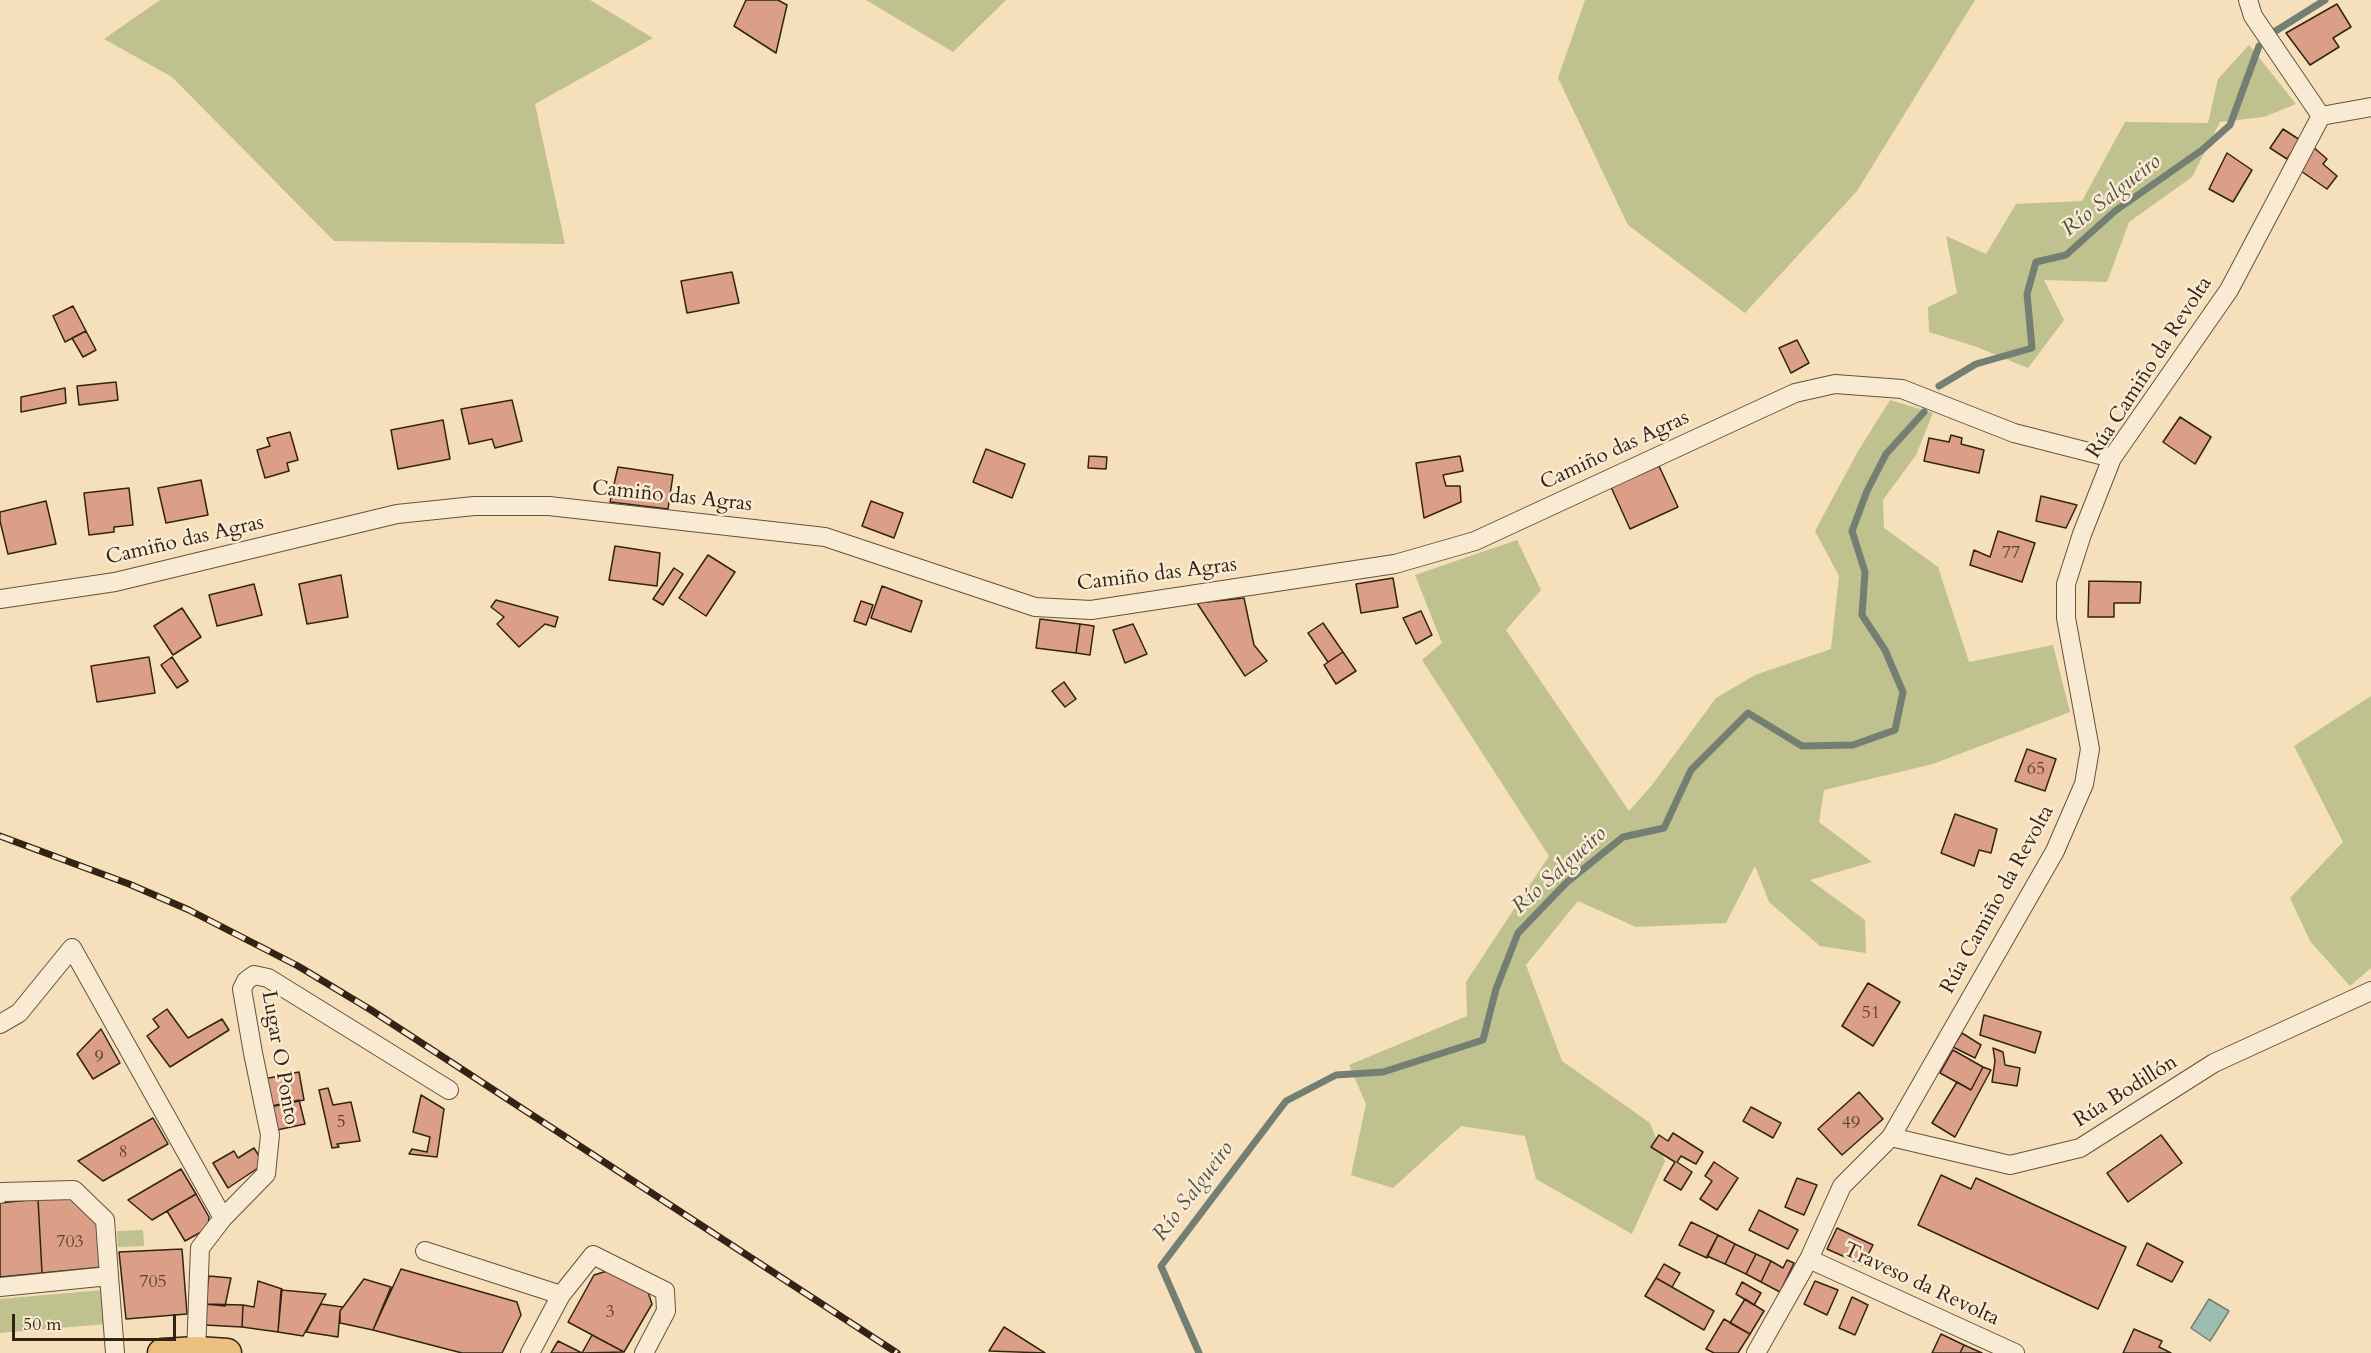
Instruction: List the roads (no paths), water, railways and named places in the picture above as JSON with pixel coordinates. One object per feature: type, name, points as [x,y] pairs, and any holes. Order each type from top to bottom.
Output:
[{"type":"main road","points":[[162,1353],[227,1353]]},
{"type":"street","points":[[2248,0],[2253,16],[2321,117],[2371,107]]},
{"type":"street","name":"Rúa Camiño da Revolta","points":[[1756,1353],[1809,1259],[1842,1186],[1891,1137],[2055,851],[2084,784],[2090,749],[2066,618],[2066,584],[2082,534],[2112,458],[2229,290],[2321,117]]},
{"type":"street","name":"Camiño das Agras","points":[[0,599],[115,582],[397,514],[474,506],[549,506],[825,537],[1035,607],[1091,610],[1395,564],[1475,541],[1795,393],[1835,384],[1902,389],[2014,433],[2112,458]]},
{"type":"street","points":[[0,1024],[19,1013],[72,948],[223,1218]]},
{"type":"street","name":"Lugar O Ponto","points":[[197,1352],[200,1248],[223,1218],[266,1174],[270,1135],[242,989],[246,981],[254,975],[268,978],[449,1090]]},
{"type":"street","name":"Rúa Bodillón","points":[[1891,1137],[2010,1165],[2080,1148],[2214,1063],[2371,991]]},
{"type":"street","points":[[0,1194],[2,1192],[74,1190],[105,1220],[115,1353]]},
{"type":"street","points":[[425,1251],[561,1295]]},
{"type":"street","points":[[530,1353],[561,1295],[593,1255],[665,1291],[666,1311],[644,1353]]},
{"type":"street","name":"Traveso da Revolta","points":[[1809,1259],[2015,1353]]},
{"type":"street","points":[[0,1287],[109,1276]]},
{"type":"waterway","name":"Río Salgueiro","points":[[2274,32],[2325,0]]},
{"type":"waterway","name":"Río Salgueiro","points":[[1939,386],[1976,364],[2032,348],[2027,294],[2036,262],[2066,255],[2115,211],[2202,150],[2230,125],[2259,46]]},
{"type":"waterway","name":"Río Salgueiro","points":[[1199,1353],[1161,1266],[1286,1101],[1336,1075],[1383,1072],[1483,1040],[1496,989],[1518,933],[1566,883],[1623,837],[1664,828],[1691,770],[1748,713],[1802,746],[1853,745],[1895,730],[1903,692],[1885,650],[1862,615],[1865,572],[1852,531],[1867,491],[1886,454],[1924,412]]},
{"type":"railway","points":[[0,836],[129,884],[189,910],[298,966],[371,1010],[897,1353]]}]
